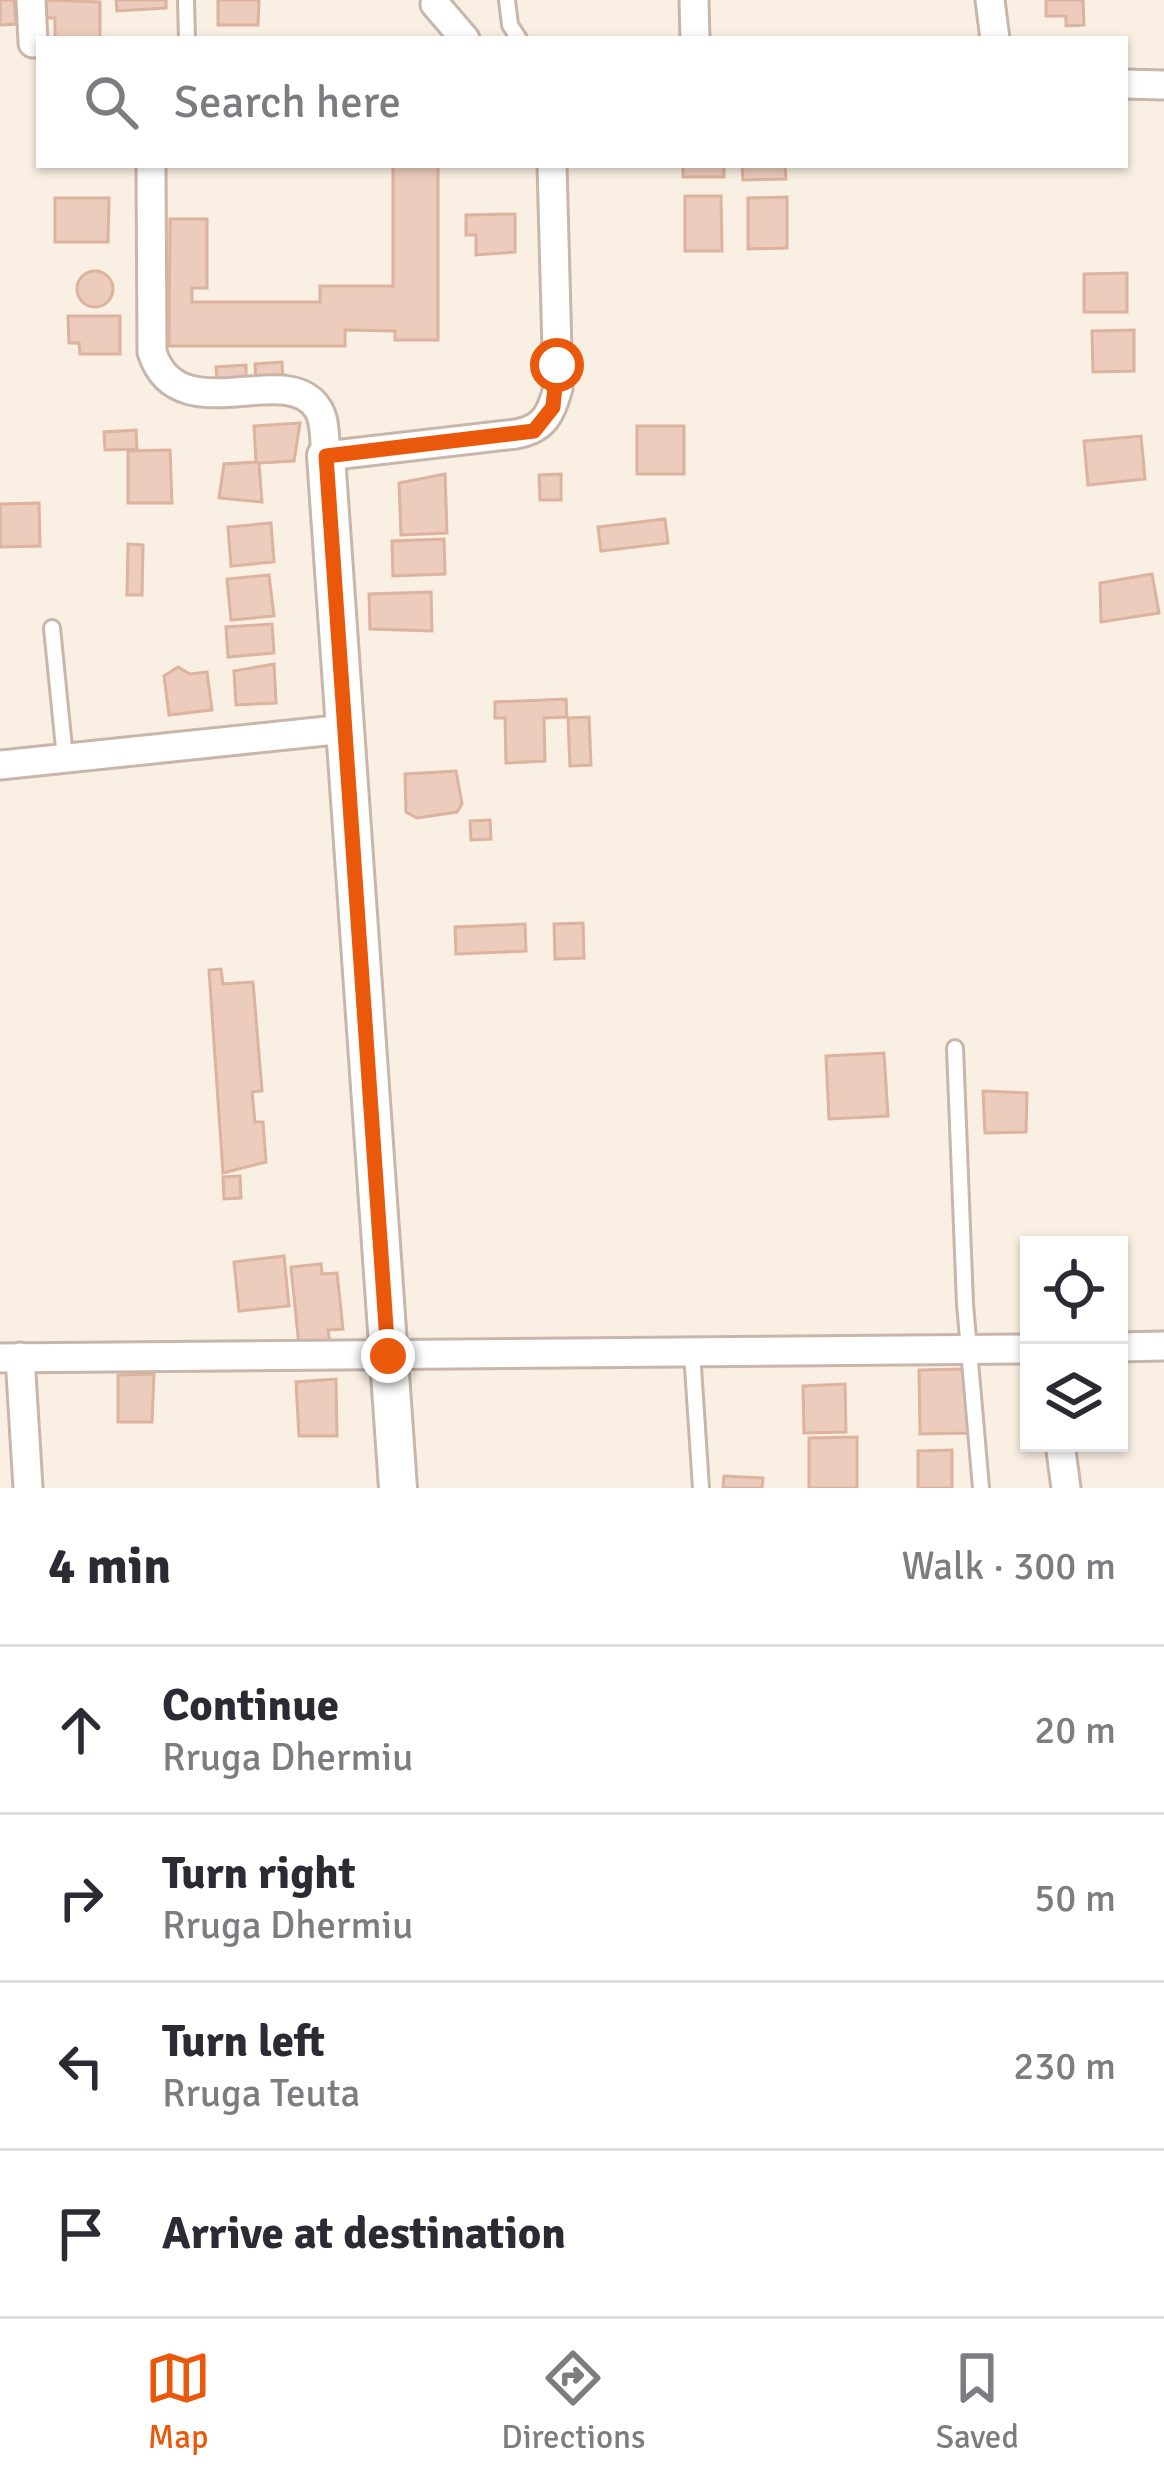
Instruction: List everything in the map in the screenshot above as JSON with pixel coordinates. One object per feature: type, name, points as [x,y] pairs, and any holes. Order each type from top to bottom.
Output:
[{"type":"street","points":[[32,0],[33,43]]},
{"type":"street","points":[[694,0],[695,36]]},
{"type":"street","points":[[991,0],[995,36]]},
{"type":"street","points":[[434,4],[462,36]]},
{"type":"street","points":[[1128,84],[1164,85]]},
{"type":"street","points":[[151,168],[152,352],[157,368],[187,389],[207,393],[284,391],[303,396],[316,404],[322,418],[398,1488]]},
{"type":"street","points":[[326,456],[516,434],[534,431],[546,421],[558,388],[552,168]]},
{"type":"street","points":[[0,765],[345,729]]},
{"type":"street","points":[[1128,1347],[1164,1346]]},
{"type":"street","points":[[28,1488],[10,1358],[1020,1349]]},
{"type":"street","points":[[1061,1452],[1066,1488]]},
{"type":"lane","points":[[186,0],[187,36]]},
{"type":"lane","points":[[507,0],[510,25],[517,36]]},
{"type":"lane","points":[[52,628],[65,758]]},
{"type":"lane","points":[[956,1048],[968,1349],[974,1364],[981,1488]]},
{"type":"lane","points":[[692,1352],[701,1488]]},
{"type":"building","points":[[0,0],[14,0],[16,24],[0,25]]},
{"type":"building","points":[[116,0],[166,0],[166,8],[117,11]]},
{"type":"building","points":[[218,0],[259,0],[258,25],[218,25]]},
{"type":"building","points":[[1046,0],[1083,0],[1084,25],[1066,26],[1066,16],[1046,16]]},
{"type":"building","points":[[100,2],[100,36],[55,36],[55,18],[40,18],[40,3]]},
{"type":"building","points":[[393,168],[438,168],[438,340],[395,340],[395,331],[345,330],[345,346],[169,346],[170,219],[207,219],[207,288],[192,288],[192,302],[320,302],[320,286],[393,286]]},
{"type":"building","points":[[683,168],[724,168],[724,177],[683,177]]},
{"type":"building","points":[[742,168],[785,168],[786,179],[743,180]]},
{"type":"building","points":[[685,196],[721,196],[722,251],[685,251]]},
{"type":"building","points":[[787,197],[787,248],[748,249],[748,198]]},
{"type":"building","points":[[55,198],[109,198],[108,242],[55,242]]},
{"type":"building","points":[[515,214],[515,252],[476,255],[476,235],[466,235],[466,215]]},
{"type":"building","points":[[95,271],[108,276],[113,289],[108,302],[95,307],[82,302],[77,289],[82,276]]},
{"type":"building","points":[[1127,273],[1127,312],[1084,312],[1084,274]]},
{"type":"building","points":[[68,316],[120,316],[120,354],[80,354],[79,343],[69,343]]},
{"type":"building","points":[[1134,330],[1134,371],[1093,372],[1092,331]]},
{"type":"building","points":[[282,362],[283,381],[256,383],[255,364]]},
{"type":"building","points":[[246,365],[246,381],[217,383],[216,367]]},
{"type":"building","points":[[300,423],[294,461],[259,463],[262,502],[219,498],[224,464],[256,462],[254,426]]},
{"type":"building","points":[[637,426],[684,426],[684,474],[637,474]]},
{"type":"building","points":[[136,430],[137,449],[105,450],[104,432]]},
{"type":"building","points":[[1141,436],[1145,479],[1088,485],[1084,441]]},
{"type":"building","points":[[170,450],[172,503],[128,503],[128,451]]},
{"type":"building","points":[[445,474],[447,533],[401,535],[399,483]]},
{"type":"building","points":[[561,474],[561,500],[540,500],[539,475]]},
{"type":"building","points":[[39,503],[40,546],[0,547],[0,504]]},
{"type":"building","points":[[665,519],[668,543],[601,551],[598,527]]},
{"type":"building","points":[[271,523],[274,562],[231,566],[228,527]]},
{"type":"building","points":[[444,539],[445,574],[393,576],[392,541]]},
{"type":"building","points":[[128,544],[143,545],[142,595],[127,595]]},
{"type":"building","points":[[1152,574],[1159,613],[1101,622],[1100,583]]},
{"type":"building","points":[[269,575],[274,616],[231,620],[227,579]]},
{"type":"building","points":[[431,592],[432,631],[370,629],[369,594]]},
{"type":"building","points":[[272,624],[274,653],[228,657],[226,627]]},
{"type":"building","points":[[274,664],[276,703],[236,705],[234,671]]},
{"type":"building","points":[[178,667],[190,674],[207,672],[212,710],[169,715],[164,676]]},
{"type":"building","points":[[566,699],[567,717],[544,718],[545,761],[506,763],[505,718],[495,718],[495,702]]},
{"type":"building","points":[[589,717],[591,765],[570,766],[568,718]]},
{"type":"building","points":[[456,771],[462,804],[457,812],[417,818],[406,812],[405,774]]},
{"type":"building","points":[[490,820],[491,839],[471,840],[470,821]]},
{"type":"building","points":[[583,923],[584,958],[555,959],[554,924]]},
{"type":"building","points":[[525,924],[526,951],[456,954],[455,927]]},
{"type":"building","points":[[221,969],[223,984],[253,982],[262,1091],[252,1092],[255,1122],[263,1122],[266,1162],[223,1173],[209,970]]},
{"type":"building","points":[[884,1053],[888,1116],[829,1119],[826,1056]]},
{"type":"building","points":[[983,1091],[1027,1093],[1026,1132],[985,1133]]},
{"type":"building","points":[[240,1176],[241,1198],[224,1199],[223,1177]]},
{"type":"building","points":[[284,1256],[289,1306],[239,1311],[234,1262]]},
{"type":"building","points":[[321,1264],[322,1274],[337,1273],[343,1329],[328,1330],[330,1343],[299,1346],[291,1267]]},
{"type":"building","points":[[968,1369],[969,1433],[920,1434],[919,1370]]},
{"type":"building","points":[[154,1374],[152,1422],[118,1422],[118,1375]]},
{"type":"building","points":[[336,1379],[337,1436],[299,1436],[296,1382]]},
{"type":"building","points":[[845,1384],[846,1432],[804,1433],[803,1386]]},
{"type":"building","points":[[857,1437],[857,1488],[809,1488],[809,1438]]},
{"type":"building","points":[[952,1450],[952,1488],[918,1488],[918,1451]]},
{"type":"building","points":[[724,1476],[763,1478],[762,1488],[723,1488]]},
{"type":"route","points":[[388,1356],[326,456],[534,431],[553,407],[557,365]]}]
